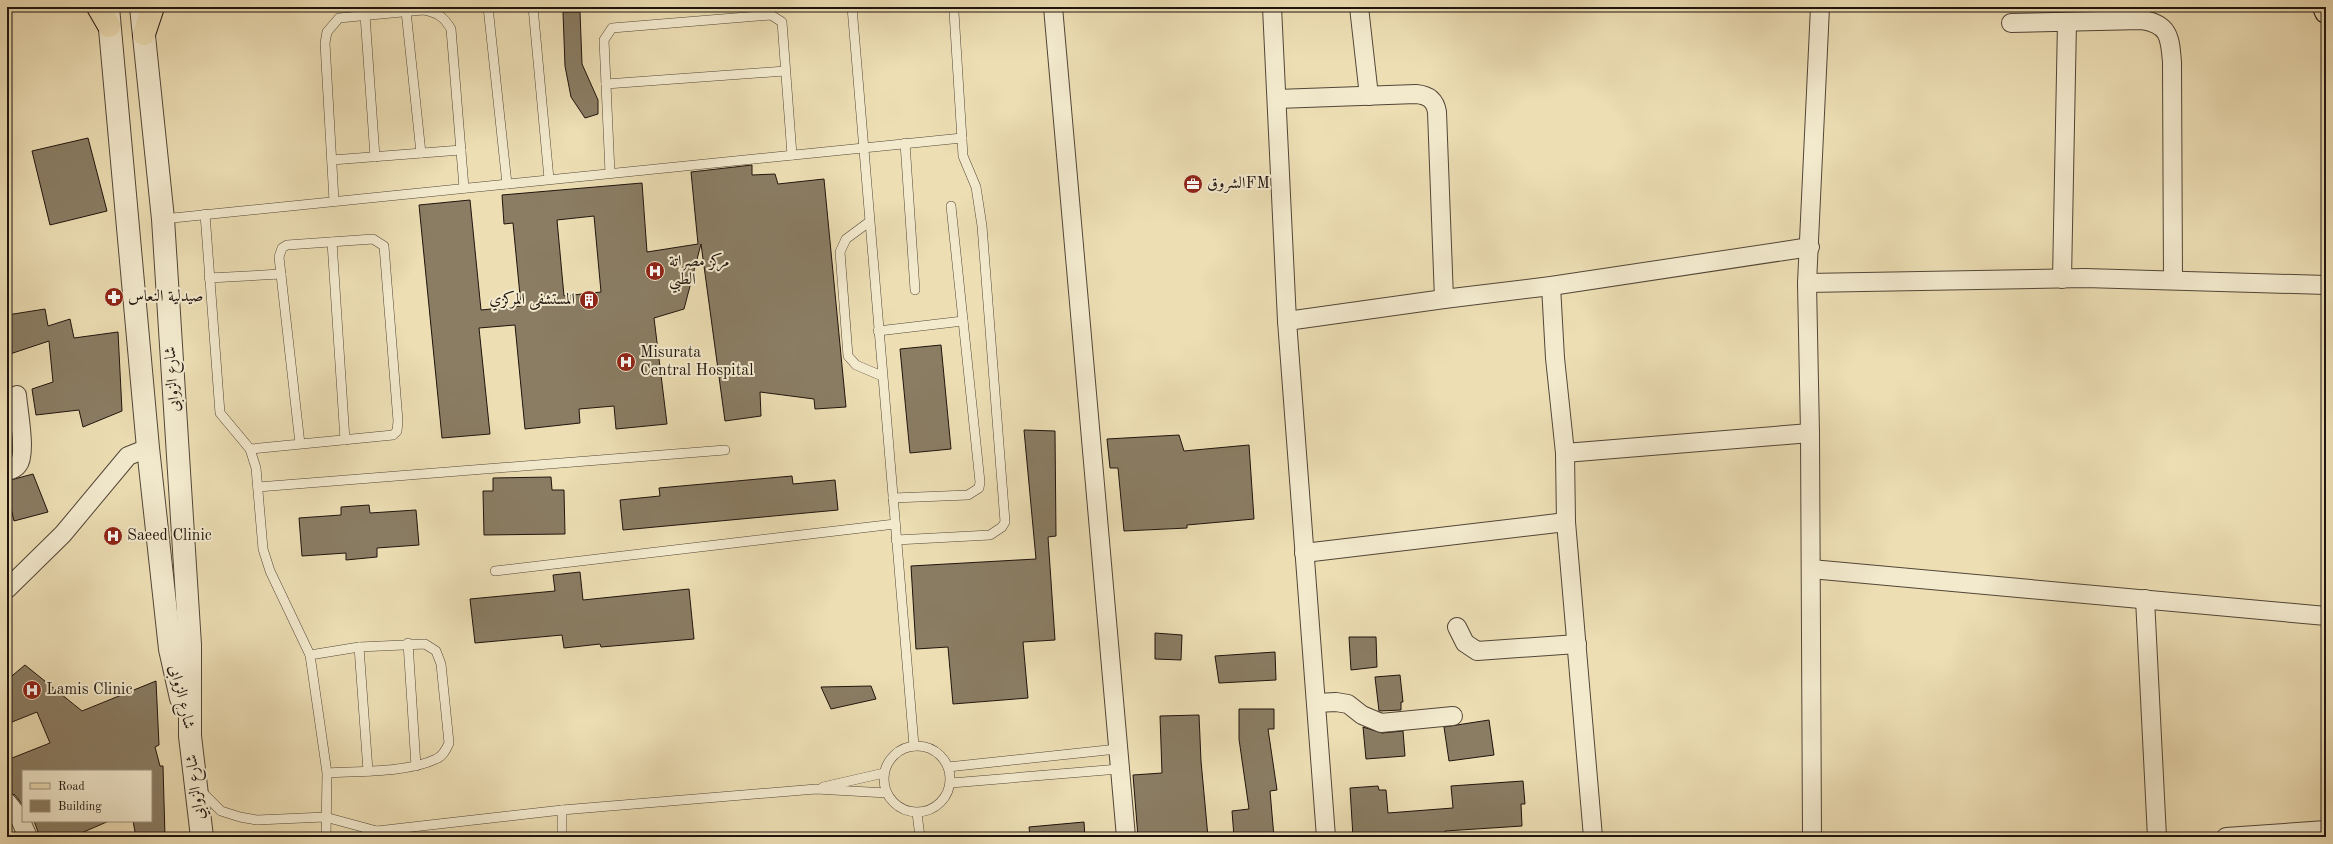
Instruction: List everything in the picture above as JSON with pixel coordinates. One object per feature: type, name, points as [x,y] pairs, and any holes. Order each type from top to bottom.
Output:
[{"type":"main road","points":[[98,7],[109,17]]},
{"type":"main road","points":[[144,34],[153,7]]},
{"type":"main road","points":[[2324,7],[2326,12]]},
{"type":"street","name":"شارع الزوابى","points":[[141,7],[163,219],[190,645],[190,736]]},
{"type":"street","points":[[1053,7],[1117,749],[1126,837]]},
{"type":"street","points":[[1272,7],[1288,321],[1326,837]]},
{"type":"street","points":[[1359,7],[1369,96]]},
{"type":"street","points":[[1812,837],[1810,433],[1807,283],[1810,247],[1820,7]]},
{"type":"street","name":"شارع الزوابى","points":[[109,17],[148,448],[170,650],[190,736]]},
{"type":"street","points":[[2011,23],[2142,20],[2160,24],[2167,32],[2170,42],[2172,62],[2173,280]]},
{"type":"street","points":[[2062,279],[2067,22]]},
{"type":"street","points":[[1277,99],[1422,95],[1436,105],[1444,298]]},
{"type":"street","points":[[128,219],[163,219]]},
{"type":"street","points":[[1288,321],[1444,298],[1551,286],[1810,247]]},
{"type":"street","points":[[1807,283],[2062,279],[2326,284]]},
{"type":"street","points":[[1551,286],[1555,358],[1565,453],[1566,522],[1593,837]]},
{"type":"street","points":[[7,471],[18,466],[21,455],[17,395]]},
{"type":"street","points":[[1565,453],[1810,433]]},
{"type":"street","points":[[7,589],[63,534],[128,456],[148,448]]},
{"type":"street","points":[[1304,553],[1566,522]]},
{"type":"street","points":[[1811,569],[2326,616]]},
{"type":"street","points":[[2145,599],[2158,837]]},
{"type":"street","points":[[1457,627],[1465,643],[1477,651],[1577,644]]},
{"type":"street","points":[[1316,703],[1348,704],[1362,715],[1381,723],[1453,716]]},
{"type":"street","name":"شارع الزوابي","points":[[190,736],[202,837]]},
{"type":"street","points":[[7,802],[19,817],[28,837]]},
{"type":"street","points":[[2226,837],[2326,830]]},
{"type":"lane","points":[[488,7],[507,184]]},
{"type":"lane","points":[[533,7],[550,179]]},
{"type":"lane","points":[[852,7],[914,746]]},
{"type":"lane","points":[[334,201],[325,43],[327,32],[339,18],[365,15],[423,10],[434,12],[444,18],[451,29],[464,188]]},
{"type":"lane","points":[[406,11],[421,153]]},
{"type":"lane","points":[[896,540],[990,535],[1002,527],[1005,522],[982,226],[976,187],[963,156],[954,12]]},
{"type":"lane","points":[[365,15],[374,157]]},
{"type":"lane","points":[[610,173],[604,40],[612,28],[771,15],[782,22],[792,155]]},
{"type":"lane","points":[[606,84],[785,71]]},
{"type":"lane","points":[[163,219],[962,138]]},
{"type":"lane","points":[[905,143],[915,290]]},
{"type":"lane","points":[[332,160],[461,150]]},
{"type":"lane","points":[[893,498],[968,494],[979,488],[980,482],[951,206]]},
{"type":"lane","points":[[205,214],[220,413],[250,449],[256,468],[263,549],[267,564],[310,655],[327,774],[325,817],[326,837]]},
{"type":"lane","points":[[869,222],[846,239],[840,252],[848,356],[856,365],[882,376]]},
{"type":"lane","points":[[250,449],[393,435],[397,431],[398,421],[384,246],[373,239],[287,245],[282,248],[279,257],[300,444]]},
{"type":"lane","points":[[332,242],[345,440]]},
{"type":"lane","points":[[209,278],[281,274]]},
{"type":"lane","points":[[878,331],[963,321]]},
{"type":"lane","points":[[258,487],[725,450]]},
{"type":"lane","points":[[496,571],[895,524]]},
{"type":"lane","points":[[310,655],[359,647],[408,643],[425,644],[436,651],[441,664],[449,743],[443,754],[437,759],[416,766],[327,774]]},
{"type":"lane","points":[[408,643],[416,766]]},
{"type":"lane","points":[[359,647],[368,771]]},
{"type":"lane","points":[[914,746],[925,747],[935,751],[943,758],[948,767],[951,783],[943,801],[931,810],[917,813],[899,808],[887,793],[884,783],[884,773],[894,754],[904,748],[914,746]]},
{"type":"lane","points":[[948,767],[1117,749]]},
{"type":"lane","points":[[951,783],[1119,769]]},
{"type":"lane","points":[[816,790],[884,773]]},
{"type":"lane","points":[[195,787],[222,810],[240,817],[257,820],[325,817],[377,831]]},
{"type":"lane","points":[[360,837],[377,831],[562,810],[816,790],[887,793]]},
{"type":"lane","points":[[562,810],[562,837]]},
{"type":"lane","points":[[917,813],[920,837]]},
{"type":"building","points":[[563,12],[580,12],[582,64],[598,100],[598,114],[585,118],[571,97],[565,66]]},
{"type":"building","points":[[88,138],[107,211],[50,225],[32,151]]},
{"type":"building","name":"المستشفى المركزي","points":[[752,165],[752,175],[775,174],[778,184],[824,179],[846,407],[815,409],[814,399],[760,392],[761,416],[725,421],[701,244],[684,309],[654,318],[667,424],[616,429],[614,406],[579,409],[580,423],[525,429],[515,325],[479,328],[490,434],[442,438],[419,205],[470,200],[481,310],[521,306],[513,223],[504,224],[502,195],[642,183],[647,252],[698,244],[691,172]],"holes":[[[594,216],[601,292],[564,296],[557,220]]]},
{"type":"building","points":[[45,309],[48,326],[70,319],[74,338],[118,332],[122,411],[83,427],[79,410],[36,415],[32,389],[53,382],[49,341],[7,355],[7,315]]},
{"type":"building","points":[[941,345],[951,449],[910,453],[900,349]]},
{"type":"building","points":[[1024,430],[1055,431],[1056,536],[1048,537],[1055,640],[1023,642],[1028,698],[953,704],[948,647],[916,649],[911,566],[1036,559]]},
{"type":"building","points":[[1179,435],[1184,451],[1249,445],[1254,519],[1187,525],[1187,528],[1124,531],[1118,468],[1110,468],[1107,439]]},
{"type":"building","points":[[33,474],[48,512],[14,521],[7,491],[7,481]]},
{"type":"building","points":[[792,476],[793,484],[835,480],[838,510],[623,530],[620,500],[660,496],[659,488]]},
{"type":"building","points":[[551,477],[552,490],[564,490],[565,534],[484,535],[483,491],[493,491],[493,478]]},
{"type":"building","points":[[369,505],[370,513],[416,510],[419,545],[377,548],[377,557],[346,560],[346,553],[302,556],[299,518],[341,515],[341,507]]},
{"type":"building","points":[[580,572],[583,600],[689,589],[694,639],[601,647],[600,644],[564,648],[562,635],[475,643],[470,599],[555,591],[553,575]]},
{"type":"building","points":[[1155,633],[1182,635],[1181,660],[1155,659]]},
{"type":"building","points":[[1349,637],[1376,637],[1377,667],[1351,670]]},
{"type":"building","points":[[1275,652],[1276,680],[1219,683],[1215,656]]},
{"type":"building","points":[[25,665],[82,711],[156,681],[159,745],[155,747],[160,766],[163,766],[165,837],[136,837],[133,822],[152,822],[152,770],[22,770],[22,804],[15,795],[7,792],[7,760],[50,743],[37,712],[12,722],[7,711],[7,680]]},
{"type":"building","points":[[1400,675],[1403,702],[1401,702],[1401,710],[1379,711],[1375,677]]},
{"type":"building","points":[[871,686],[876,699],[831,709],[821,687]]},
{"type":"building","points":[[1239,709],[1274,709],[1274,729],[1268,729],[1277,790],[1270,791],[1274,837],[1234,837],[1232,811],[1249,809],[1239,739]]},
{"type":"building","points":[[1199,715],[1201,761],[1208,837],[1138,837],[1133,775],[1162,773],[1160,716]]},
{"type":"building","points":[[1489,720],[1494,755],[1449,761],[1444,727]]},
{"type":"building","points":[[1363,727],[1382,733],[1403,731],[1405,756],[1366,759]]},
{"type":"building","points":[[1523,781],[1525,804],[1521,804],[1522,826],[1445,831],[1445,837],[1414,837],[1414,833],[1353,837],[1350,788],[1378,786],[1379,790],[1386,790],[1388,813],[1453,808],[1451,786]]},
{"type":"building","points":[[34,822],[107,822],[72,837],[40,837]]},
{"type":"building","points":[[1084,822],[1085,837],[1030,837],[1029,827]]},
{"type":"place","name":"الشروقFM","points":[[1193,184]]},
{"type":"place","name":"مركز مصراتة الطبي","points":[[655,271]]},
{"type":"place","name":"صيدلية النعاس","points":[[114,297]]},
{"type":"place","name":"المستشفى المركزي","points":[[589,300]]},
{"type":"place","name":"Misurata Central Hospital","points":[[626,362]]},
{"type":"place","name":"Saeed Clinic","points":[[113,536]]},
{"type":"place","name":"Lamis Clinic","points":[[32,690]]}]
